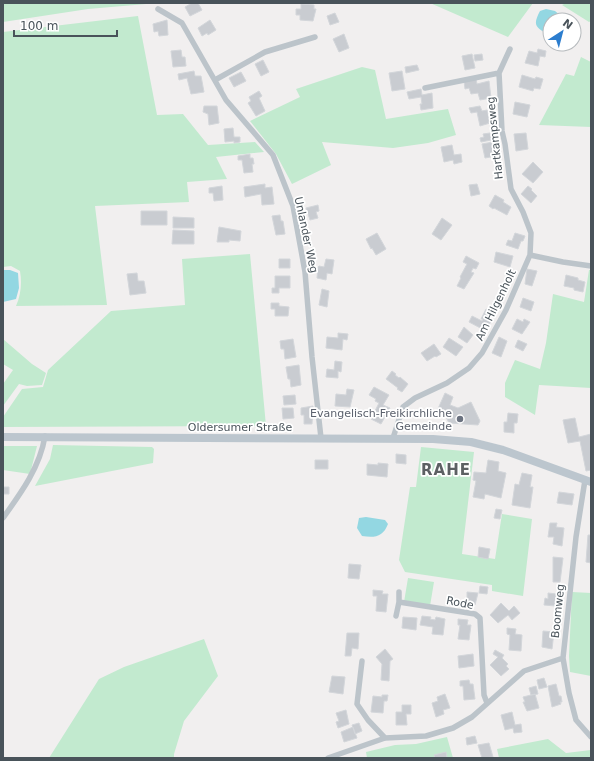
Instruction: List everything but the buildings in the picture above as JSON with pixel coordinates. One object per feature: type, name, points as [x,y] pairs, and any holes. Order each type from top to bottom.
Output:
[{"type":"main road","name":"Oldersumer Straße","points":[[3,437],[433,439],[471,442],[502,450],[588,481]]},
{"type":"street","name":"Unlander Weg","points":[[158,9],[182,23],[226,100],[273,155],[293,206],[305,272],[321,438]]},
{"type":"street","points":[[215,80],[265,52],[315,36]]},
{"type":"street","name":"Hartkampsweg","points":[[510,49],[499,73],[502,130],[511,189],[523,212],[531,233],[530,255]]},
{"type":"street","points":[[425,88],[499,73]]},
{"type":"street","points":[[530,255],[591,266]]},
{"type":"street","name":"Am Hilgenholt","points":[[393,438],[403,407],[415,398],[447,384],[469,368],[482,353],[506,310],[530,255]]},
{"type":"street","points":[[3,518],[28,482],[38,460],[45,436]]},
{"type":"street","name":"Boomweg","points":[[588,481],[576,537],[563,658],[569,693],[576,720],[591,737]]},
{"type":"street","points":[[396,616],[399,602],[399,592]]},
{"type":"street","name":"Rode","points":[[399,602],[475,614],[480,618],[484,695],[487,704]]},
{"type":"street","points":[[328,758],[385,738],[426,736],[453,728],[472,717],[524,671],[563,658]]},
{"type":"street","points":[[362,661],[357,704],[368,720],[385,738]]},
{"type":"green space","points":[[3,3],[158,3],[88,9],[3,22]]},
{"type":"green space","points":[[430,3],[533,3],[508,37]]},
{"type":"green space","points":[[566,3],[591,3],[591,21],[589,22],[582,18],[582,12],[573,12],[562,5]]},
{"type":"green space","points":[[138,16],[157,115],[183,114],[208,145],[255,142],[264,152],[216,157],[227,179],[187,182],[189,202],[95,206],[107,305],[16,306],[21,289],[20,271],[11,266],[3,267],[3,32]]},
{"type":"green space","points":[[581,57],[591,62],[591,127],[539,125],[566,74],[574,76]]},
{"type":"green space","points":[[362,67],[375,70],[386,119],[448,109],[456,135],[428,143],[393,148],[322,142],[331,165],[292,184],[276,154],[250,121],[300,97],[296,89]]},
{"type":"green space","points":[[250,254],[266,426],[3,427],[3,417],[22,389],[43,387],[48,370],[111,311],[185,305],[182,259]]},
{"type":"green space","points":[[589,270],[591,270],[591,388],[539,385],[535,415],[505,397],[505,383],[515,360],[540,369],[546,343],[553,294],[584,302]]},
{"type":"green space","points":[[3,339],[32,364],[46,373],[42,385],[27,386],[19,384],[3,406],[3,384],[13,370],[3,364]]},
{"type":"green space","points":[[53,445],[152,447],[154,449],[153,463],[35,486],[50,459]]},
{"type":"green space","points":[[3,446],[37,446],[30,474],[3,470]]},
{"type":"green space","points":[[421,447],[474,452],[462,554],[495,559],[502,514],[532,519],[523,596],[492,591],[492,585],[405,572],[399,560],[410,487],[416,487]]},
{"type":"green space","points":[[408,578],[434,582],[430,606],[404,602]]},
{"type":"green space","points":[[572,592],[591,593],[591,676],[570,672],[569,656]]},
{"type":"green space","points":[[204,639],[218,676],[184,721],[174,758],[49,758],[99,679],[124,667]]},
{"type":"green space","points":[[447,737],[453,758],[367,758],[366,752],[395,745],[416,744]]},
{"type":"green space","points":[[548,739],[566,753],[591,750],[591,758],[499,758],[497,749]]},
{"type":"water","points":[[546,9],[556,12],[542,12],[542,31],[536,23],[540,11]]},
{"type":"water","points":[[3,270],[10,270],[18,273],[19,288],[16,299],[3,302]]},
{"type":"water","points":[[366,517],[385,520],[388,524],[384,532],[375,537],[362,536],[357,528],[359,518]]},
{"type":"place","name":"Evangelisch-Freikirchliche Gemeinde","points":[[460,419]]},
{"type":"district","name":"RAHE","points":[[446,470]]}]
